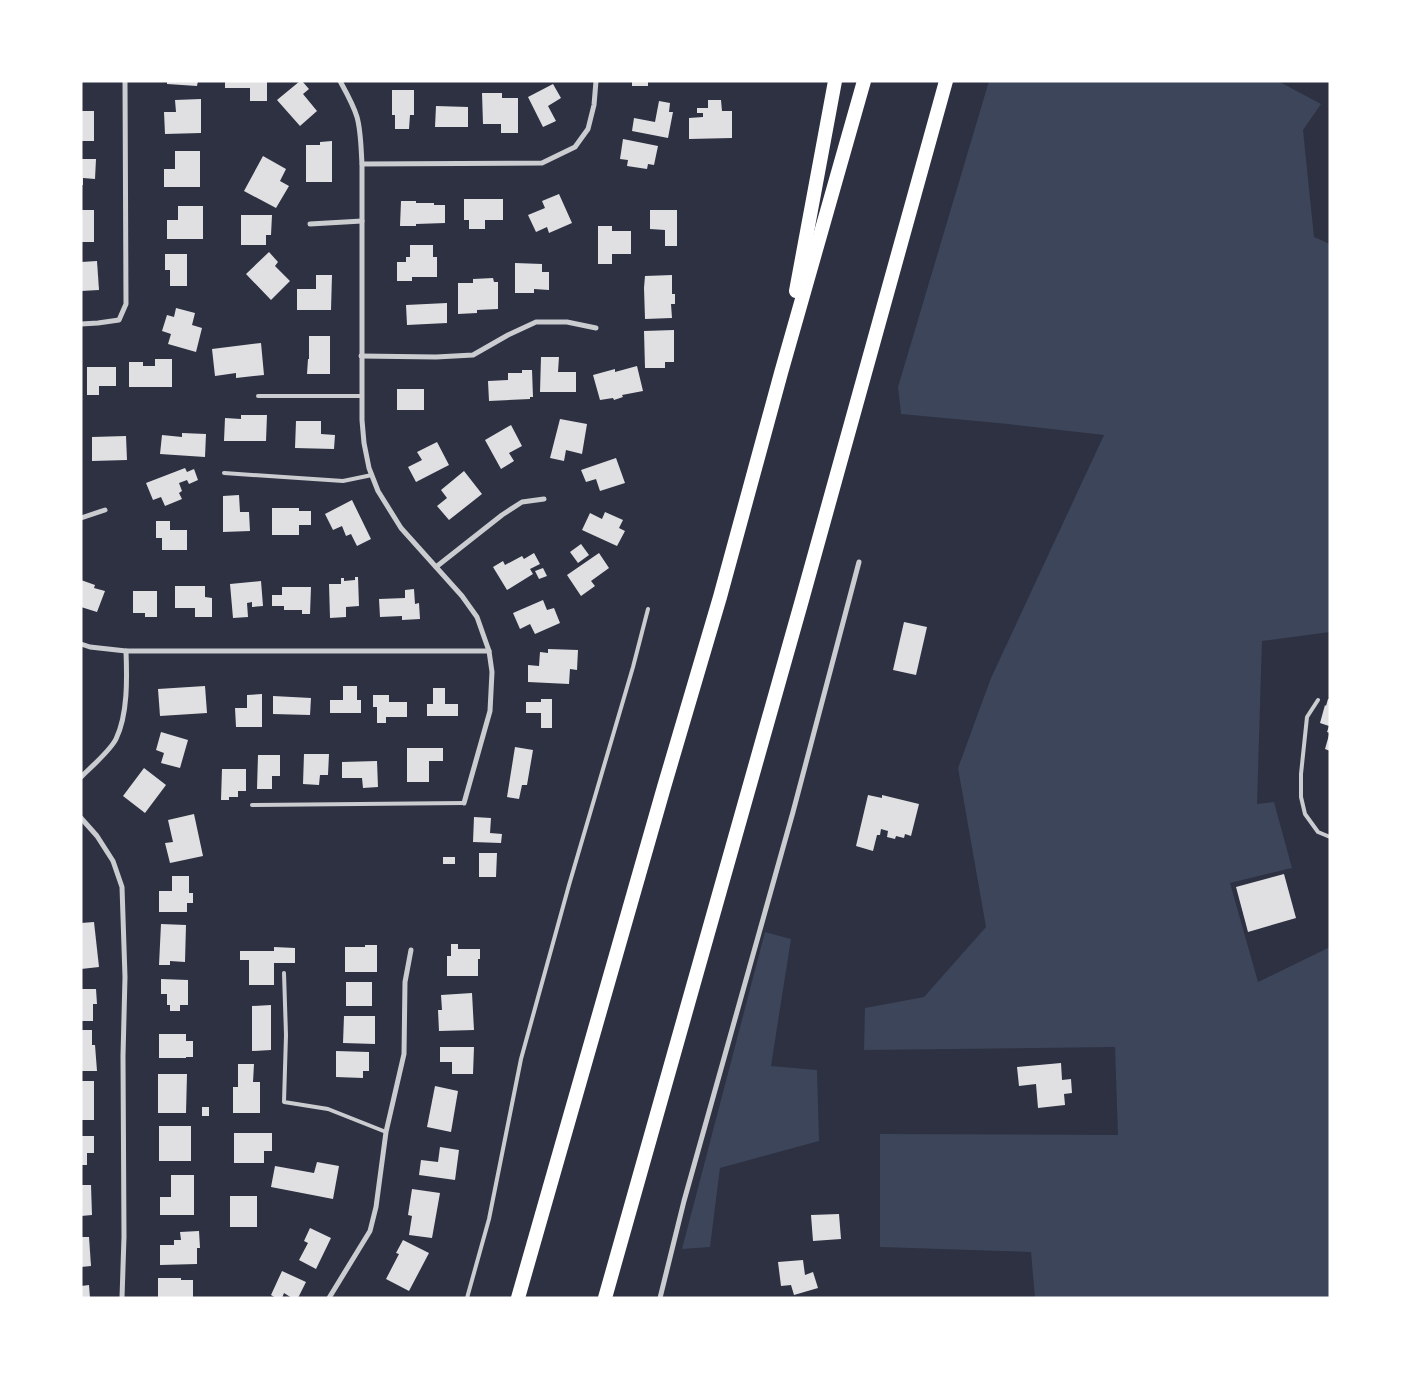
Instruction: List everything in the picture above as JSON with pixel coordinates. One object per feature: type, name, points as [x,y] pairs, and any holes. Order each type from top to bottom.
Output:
[{"type":"highway","points":[[782,373],[834,81]]},
{"type":"highway","points":[[518,1298],[720,597],[864,81]]},
{"type":"highway","points":[[605,1298],[797,619],[946,81]]},
{"type":"street","points":[[81,324],[119,320],[126,304],[125,81]]},
{"type":"street","points":[[340,81],[357,118],[362,164],[362,420],[369,468],[378,491],[401,528],[462,596],[477,617],[489,651],[492,672],[490,711],[464,803]]},
{"type":"street","points":[[362,164],[542,163],[575,147],[588,129],[594,105],[596,81]]},
{"type":"street","points":[[310,224],[362,221]]},
{"type":"street","points":[[362,356],[436,357],[473,354],[536,322],[567,322],[596,328]]},
{"type":"street","points":[[436,567],[502,515],[522,502],[544,499]]},
{"type":"street","points":[[81,518],[105,510]]},
{"type":"street","points":[[660,1298],[684,1201],[793,812],[859,562]]},
{"type":"street","points":[[81,644],[90,647],[126,651],[489,651]]},
{"type":"street","points":[[81,777],[115,741],[124,716],[126,651]]},
{"type":"street","points":[[81,818],[97,836],[113,861],[122,887],[125,977],[122,1298]]},
{"type":"street","points":[[329,1298],[370,1231],[376,1207],[386,1132],[404,1054],[405,982],[411,950]]},
{"type":"lane","points":[[258,396],[362,396]]},
{"type":"lane","points":[[224,473],[343,481],[372,475]]},
{"type":"lane","points":[[467,1298],[489,1219],[521,1059],[648,609]]},
{"type":"lane","points":[[1318,700],[1307,717],[1301,797],[1305,814],[1318,832],[1330,838]]},
{"type":"lane","points":[[252,805],[464,803]]},
{"type":"lane","points":[[284,973],[286,1035],[284,1102],[328,1109],[386,1132]]},
{"type":"shaded area","points":[[989,81],[1278,81],[1321,104],[1303,130],[1314,237],[1330,244],[1330,632],[1262,641],[1257,804],[1274,802],[1292,868],[1230,883],[1258,982],[1330,947],[1330,1298],[1035,1298],[1031,1252],[880,1247],[880,1134],[1118,1135],[1115,1047],[864,1050],[865,1008],[924,997],[986,927],[958,768],[991,678],[1104,435],[901,414],[898,387]]},
{"type":"shaded area","points":[[765,932],[791,939],[771,1066],[817,1070],[819,1141],[720,1168],[710,1247],[682,1249]]},
{"type":"building","points":[[167,81],[198,81],[197,86],[167,84]]},
{"type":"building","points":[[225,81],[267,81],[267,101],[250,101],[250,88],[225,88]]},
{"type":"building","points":[[300,81],[309,89],[303,94],[317,111],[300,126],[277,100]]},
{"type":"building","points":[[632,81],[648,81],[648,86],[632,86]]},
{"type":"building","points":[[553,84],[561,98],[548,106],[556,121],[543,127],[528,97]]},
{"type":"building","points":[[392,90],[414,90],[414,115],[410,115],[409,129],[395,129],[395,115],[392,115]]},
{"type":"building","points":[[482,93],[502,93],[502,98],[518,98],[518,133],[501,133],[501,124],[483,124]]},
{"type":"building","points":[[201,99],[201,133],[165,134],[164,112],[176,112],[175,100]]},
{"type":"building","points":[[708,100],[721,100],[722,111],[732,111],[732,138],[689,139],[689,118],[703,117],[703,113],[697,113],[697,108],[708,108]]},
{"type":"building","points":[[659,101],[670,103],[669,112],[673,112],[668,138],[632,131],[634,118],[655,122]]},
{"type":"building","points":[[436,106],[468,107],[468,127],[435,127]]},
{"type":"building","points":[[81,111],[94,111],[94,141],[81,141]]},
{"type":"building","points":[[623,139],[658,146],[654,165],[648,164],[647,169],[627,166],[628,160],[620,159]]},
{"type":"building","points":[[332,141],[332,182],[306,182],[306,145],[320,145],[320,142]]},
{"type":"building","points":[[175,151],[200,151],[200,187],[164,187],[164,169],[175,169]]},
{"type":"building","points":[[263,156],[286,169],[280,181],[289,186],[276,208],[244,191]]},
{"type":"building","points":[[81,159],[96,159],[95,179],[83,178],[83,185],[81,185]]},
{"type":"building","points":[[559,194],[572,223],[549,233],[547,227],[536,232],[528,215],[545,208],[542,201]]},
{"type":"building","points":[[464,199],[503,199],[503,220],[485,220],[485,229],[469,229],[469,220],[464,220]]},
{"type":"building","points":[[401,201],[445,205],[445,223],[400,226]]},
{"type":"building","points":[[178,206],[203,206],[203,239],[167,239],[167,220],[178,220]]},
{"type":"building","points":[[81,210],[94,210],[94,242],[81,242]]},
{"type":"building","points":[[650,210],[677,210],[677,246],[665,246],[665,230],[650,229]]},
{"type":"building","points":[[241,215],[272,215],[271,235],[266,235],[266,245],[241,245]]},
{"type":"building","points":[[598,226],[612,226],[612,231],[631,231],[631,254],[612,254],[612,264],[598,264]]},
{"type":"building","points":[[410,245],[433,245],[433,257],[437,257],[437,277],[412,277],[412,281],[397,281],[397,262],[406,262],[406,257],[410,257]]},
{"type":"building","points":[[269,252],[278,262],[275,266],[290,281],[271,300],[246,274]]},
{"type":"building","points":[[165,254],[187,254],[187,286],[170,286],[170,270],[165,270]]},
{"type":"building","points":[[97,261],[99,290],[81,291],[81,262]]},
{"type":"building","points":[[515,263],[542,264],[542,272],[549,272],[549,290],[534,289],[534,293],[515,293]]},
{"type":"building","points":[[316,275],[332,275],[331,310],[297,310],[297,289],[316,289]]},
{"type":"building","points":[[672,275],[672,294],[675,294],[675,304],[671,304],[672,318],[645,319],[645,276]]},
{"type":"building","points":[[493,278],[494,282],[498,282],[498,309],[477,310],[477,313],[458,314],[458,283],[473,283],[473,279]]},
{"type":"building","points":[[447,303],[447,323],[407,325],[406,305]]},
{"type":"building","points":[[176,308],[195,313],[192,325],[202,328],[196,352],[168,344],[171,334],[162,331],[167,315],[174,317]]},
{"type":"building","points":[[674,330],[674,362],[665,362],[665,368],[645,368],[644,331]]},
{"type":"building","points":[[309,336],[330,336],[330,374],[307,374]]},
{"type":"building","points":[[261,343],[264,375],[236,378],[236,373],[215,376],[212,349]]},
{"type":"building","points":[[541,357],[559,357],[558,372],[576,372],[576,392],[540,392]]},
{"type":"building","points":[[155,359],[172,359],[172,387],[129,387],[129,362],[143,362],[143,366],[155,366]]},
{"type":"building","points":[[637,366],[643,391],[622,395],[623,397],[614,400],[613,398],[600,400],[593,375]]},
{"type":"building","points":[[87,367],[116,367],[116,386],[99,386],[99,395],[87,395]]},
{"type":"building","points":[[522,370],[532,370],[533,397],[530,397],[530,399],[489,401],[488,381],[508,380],[508,373],[522,373]]},
{"type":"building","points":[[397,389],[424,389],[424,410],[397,410]]},
{"type":"building","points":[[241,415],[267,415],[266,441],[224,441],[225,418],[241,419]]},
{"type":"building","points":[[560,419],[587,424],[582,454],[566,450],[564,461],[550,458]]},
{"type":"building","points":[[296,421],[321,421],[321,434],[335,435],[334,449],[295,448]]},
{"type":"building","points":[[511,425],[522,446],[509,453],[514,461],[501,469],[485,440]]},
{"type":"building","points":[[182,433],[206,434],[205,457],[160,454],[162,435],[182,437]]},
{"type":"building","points":[[126,436],[127,460],[92,461],[92,437]]},
{"type":"building","points":[[437,442],[449,465],[416,482],[408,467],[422,460],[417,452]]},
{"type":"building","points":[[616,458],[625,483],[600,491],[596,479],[586,482],[581,470]]},
{"type":"building","points":[[185,468],[187,472],[194,469],[198,480],[189,484],[187,480],[179,483],[182,491],[179,493],[182,499],[165,506],[161,497],[153,500],[146,483]]},
{"type":"building","points":[[464,471],[482,494],[449,520],[437,506],[447,498],[441,490]]},
{"type":"building","points":[[239,495],[240,512],[249,512],[250,531],[223,532],[223,496]]},
{"type":"building","points":[[352,500],[371,539],[357,546],[351,534],[346,536],[342,526],[333,530],[325,514]]},
{"type":"building","points":[[272,508],[299,508],[299,511],[311,511],[311,525],[299,525],[299,535],[272,535]]},
{"type":"building","points":[[605,512],[623,520],[619,528],[625,531],[617,546],[582,530],[590,513],[602,519]]},
{"type":"building","points":[[156,521],[170,521],[170,530],[187,530],[187,550],[162,550],[162,538],[156,538]]},
{"type":"building","points":[[581,544],[589,555],[578,563],[570,552]]},
{"type":"building","points":[[534,553],[540,564],[530,569],[533,574],[507,590],[493,567],[503,561],[505,565],[522,556],[524,559]]},
{"type":"building","points":[[599,553],[609,568],[591,581],[595,586],[581,596],[567,575]]},
{"type":"building","points":[[543,568],[547,576],[539,579],[535,571]]},
{"type":"building","points":[[355,577],[358,577],[359,606],[346,607],[346,617],[330,618],[329,584],[341,584],[341,578],[344,578],[344,581],[355,580]]},
{"type":"building","points":[[81,580],[95,585],[94,588],[105,591],[97,612],[81,607]]},
{"type":"building","points":[[261,581],[263,606],[252,607],[252,602],[247,603],[248,617],[233,618],[230,584]]},
{"type":"building","points":[[175,586],[205,586],[205,597],[212,598],[212,617],[195,617],[195,608],[175,608]]},
{"type":"building","points":[[282,587],[311,587],[310,614],[302,614],[302,610],[284,610],[284,606],[272,606],[272,595],[282,595]]},
{"type":"building","points":[[414,589],[415,604],[419,603],[420,619],[402,620],[402,616],[380,617],[379,599],[405,598],[405,590]]},
{"type":"building","points":[[133,591],[157,591],[157,617],[145,617],[145,613],[133,613]]},
{"type":"building","points":[[543,600],[547,610],[554,608],[560,623],[535,634],[530,624],[520,629],[513,613]]},
{"type":"building","points":[[904,622],[927,627],[916,675],[893,670]]},
{"type":"building","points":[[548,649],[578,650],[577,670],[570,669],[569,684],[528,682],[528,665],[539,666],[540,652],[548,653]]},
{"type":"building","points":[[205,686],[207,713],[160,716],[158,689]]},
{"type":"building","points":[[343,686],[357,686],[357,700],[361,700],[361,713],[330,713],[330,700],[343,700]]},
{"type":"building","points":[[433,688],[445,688],[445,704],[458,704],[458,716],[427,716],[427,704],[433,704]]},
{"type":"building","points":[[262,694],[262,727],[236,727],[235,708],[247,708],[247,695]]},
{"type":"building","points":[[373,695],[389,695],[389,702],[407,702],[407,717],[386,717],[386,723],[377,723],[377,707],[373,707]]},
{"type":"building","points":[[273,696],[311,698],[310,715],[273,714]]},
{"type":"building","points":[[541,699],[552,699],[552,728],[541,728],[541,713],[526,713],[526,702],[541,702]]},
{"type":"building","points":[[1328,699],[1330,699],[1330,733],[1327,732],[1329,726],[1320,723]]},
{"type":"building","points":[[161,732],[188,740],[180,768],[161,763],[164,753],[156,750]]},
{"type":"building","points":[[1330,735],[1330,751],[1325,749]]},
{"type":"building","points":[[515,747],[533,750],[527,785],[522,785],[519,799],[507,797]]},
{"type":"building","points":[[407,748],[443,748],[443,761],[429,761],[429,782],[407,782]]},
{"type":"building","points":[[304,754],[329,754],[328,775],[320,775],[319,785],[303,784]]},
{"type":"building","points":[[258,755],[280,755],[280,776],[272,776],[272,789],[257,789]]},
{"type":"building","points":[[377,761],[378,787],[363,788],[362,778],[342,778],[342,762]]},
{"type":"building","points":[[144,768],[166,785],[145,813],[123,796]]},
{"type":"building","points":[[222,769],[246,769],[246,791],[238,791],[238,797],[229,797],[229,800],[221,800]]},
{"type":"building","points":[[868,795],[882,798],[882,795],[919,804],[911,836],[905,834],[904,838],[896,836],[895,839],[887,837],[888,831],[881,829],[880,835],[877,835],[873,851],[856,846]]},
{"type":"building","points":[[194,814],[203,856],[170,863],[165,843],[173,842],[168,820]]},
{"type":"building","points":[[474,817],[491,818],[490,833],[502,834],[501,843],[473,842]]},
{"type":"building","points":[[479,853],[497,853],[496,877],[479,877]]},
{"type":"building","points":[[443,857],[455,857],[455,864],[443,864]]},
{"type":"building","points":[[1284,874],[1296,918],[1248,932],[1236,887]]},
{"type":"building","points":[[172,876],[189,876],[189,893],[193,893],[193,903],[187,903],[187,912],[159,912],[159,891],[172,891]]},
{"type":"building","points":[[94,922],[99,967],[81,969],[81,923]]},
{"type":"building","points":[[161,924],[186,925],[185,962],[170,961],[170,965],[159,965]]},
{"type":"building","points":[[451,944],[458,944],[458,949],[480,949],[478,976],[447,976],[447,956],[451,956]]},
{"type":"building","points":[[365,945],[377,945],[377,972],[345,972],[345,947],[365,947]]},
{"type":"building","points":[[274,947],[295,948],[295,963],[274,963],[274,985],[249,985],[249,960],[240,960],[240,951],[274,951]]},
{"type":"building","points":[[161,979],[188,980],[188,1005],[180,1005],[180,1011],[170,1011],[170,1005],[167,1005],[167,994],[161,994]]},
{"type":"building","points":[[346,982],[372,982],[372,1006],[346,1006]]},
{"type":"building","points":[[81,989],[96,989],[97,1004],[93,1004],[93,1021],[81,1021]]},
{"type":"building","points":[[472,993],[474,1030],[439,1031],[438,1010],[442,1010],[441,995]]},
{"type":"building","points":[[271,1005],[271,1050],[252,1051],[252,1006]]},
{"type":"building","points":[[344,1016],[375,1016],[375,1044],[343,1043]]},
{"type":"building","points":[[81,1030],[92,1030],[92,1045],[95,1045],[97,1071],[81,1071]]},
{"type":"building","points":[[159,1034],[186,1034],[186,1041],[193,1041],[193,1057],[159,1058]]},
{"type":"building","points":[[440,1047],[474,1047],[473,1074],[452,1074],[452,1062],[440,1062]]},
{"type":"building","points":[[336,1051],[369,1052],[369,1071],[363,1071],[363,1078],[336,1077]]},
{"type":"building","points":[[1061,1063],[1062,1080],[1071,1079],[1072,1093],[1064,1094],[1065,1105],[1038,1108],[1036,1084],[1019,1086],[1017,1067]]},
{"type":"building","points":[[238,1064],[254,1064],[253,1082],[260,1082],[260,1113],[233,1113],[233,1087],[238,1087]]},
{"type":"building","points":[[158,1074],[187,1074],[186,1113],[158,1113]]},
{"type":"building","points":[[81,1081],[94,1081],[94,1120],[81,1120]]},
{"type":"building","points":[[435,1086],[458,1091],[451,1132],[427,1127]]},
{"type":"building","points":[[202,1107],[209,1107],[209,1116],[202,1116]]},
{"type":"building","points":[[159,1126],[191,1126],[191,1161],[159,1161]]},
{"type":"building","points":[[234,1133],[272,1133],[272,1151],[264,1151],[264,1163],[234,1163]]},
{"type":"building","points":[[81,1136],[94,1136],[94,1153],[87,1153],[87,1165],[81,1165]]},
{"type":"building","points":[[440,1147],[459,1150],[455,1180],[419,1175],[421,1160],[438,1162]]},
{"type":"building","points":[[317,1162],[339,1166],[333,1199],[271,1187],[275,1166],[314,1173]]},
{"type":"building","points":[[171,1175],[194,1175],[194,1215],[160,1215],[160,1197],[171,1197]]},
{"type":"building","points":[[81,1185],[91,1185],[92,1215],[81,1216]]},
{"type":"building","points":[[412,1189],[440,1193],[432,1238],[409,1235],[412,1216],[408,1215]]},
{"type":"building","points":[[230,1196],[257,1196],[257,1227],[230,1227]]},
{"type":"building","points":[[839,1214],[841,1239],[813,1241],[811,1215]]},
{"type":"building","points":[[310,1228],[331,1238],[316,1269],[299,1260],[308,1243],[304,1241]]},
{"type":"building","points":[[199,1231],[200,1248],[197,1248],[197,1264],[160,1265],[160,1245],[174,1245],[174,1240],[181,1240],[180,1232]]},
{"type":"building","points":[[81,1237],[89,1237],[91,1266],[81,1267]]},
{"type":"building","points":[[403,1240],[429,1253],[409,1291],[386,1279],[399,1254],[396,1253]]},
{"type":"building","points":[[803,1260],[805,1275],[813,1272],[818,1288],[794,1295],[791,1285],[781,1286],[778,1262]]},
{"type":"building","points":[[282,1271],[306,1282],[298,1298],[292,1298],[284,1293],[282,1298],[276,1298],[271,1295]]},
{"type":"building","points":[[158,1278],[193,1280],[193,1298],[158,1298]]},
{"type":"building","points":[[89,1285],[90,1298],[81,1298],[81,1286]]}]
